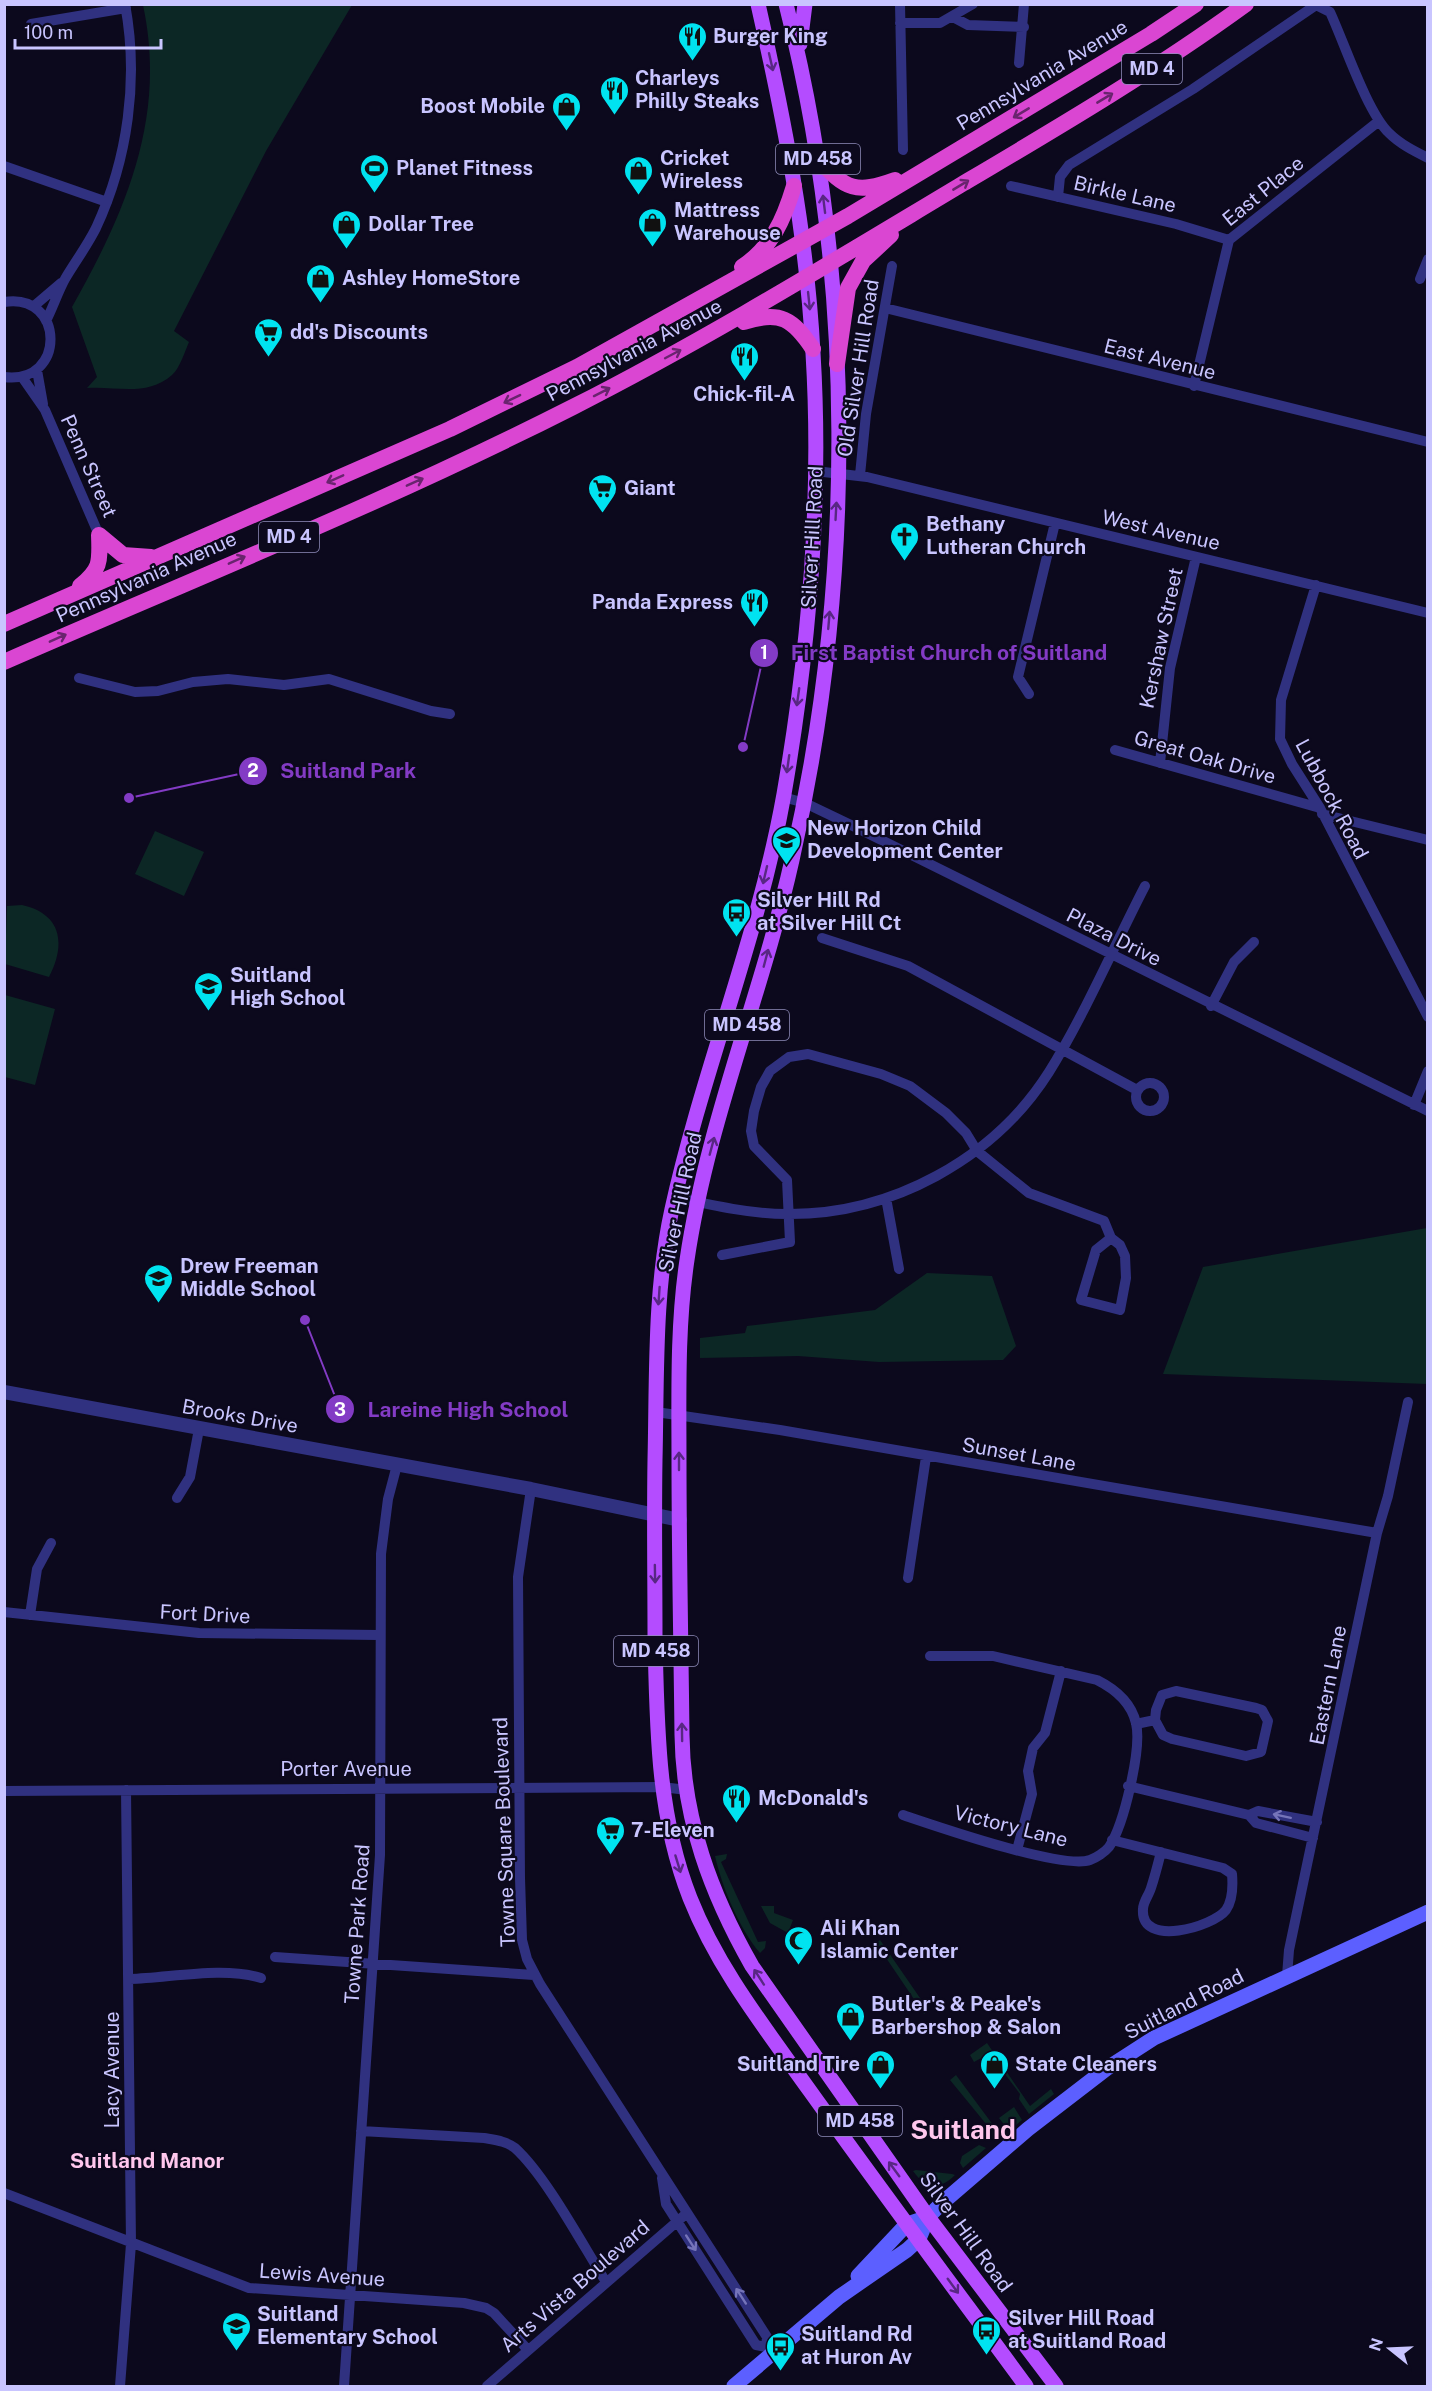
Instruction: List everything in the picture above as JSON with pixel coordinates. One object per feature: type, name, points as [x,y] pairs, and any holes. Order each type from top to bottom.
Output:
[{"type":"highway","name":"Pennsylvania Avenue","points":[[4,624],[482,414],[577,367],[826,229],[1151,34],[1196,4]]},
{"type":"highway","name":"Pennsylvania Avenue","points":[[4,662],[486,449],[712,333],[1130,83],[1246,4]]},
{"type":"highway","points":[[818,159],[837,179],[857,189],[879,186],[927,168]]},
{"type":"highway","points":[[685,309],[720,280],[750,262],[768,244],[783,219],[794,186]]},
{"type":"highway","points":[[837,364],[850,281],[868,255],[911,215]]},
{"type":"highway","points":[[712,333],[759,317],[776,316],[793,324],[813,349]]},
{"type":"highway","points":[[99,535],[126,557],[158,557]]},
{"type":"highway","points":[[65,597],[97,569],[100,559],[99,535]]},
{"type":"main road","name":"Silver Hill Road","points":[[758,4],[781,108],[802,243],[813,349],[815,471],[804,649],[783,797],[751,930],[675,1197],[659,1292],[654,1516],[656,1678],[662,1787],[679,1867],[712,1947],[748,2005],[1026,2386]]},
{"type":"main road","name":"Silver Hill Road","points":[[786,4],[799,56],[818,159],[830,262],[837,364],[838,472],[826,646],[805,803],[771,943],[697,1202],[683,1294],[679,1415],[682,1747],[694,1831],[724,1916],[748,1959],[928,2217],[1056,2386]]},
{"type":"main road","points":[[799,56],[805,4]]},
{"type":"main road","name":"Suitland Road","points":[[839,2296],[907,2224],[928,2217],[1028,2129],[1106,2069],[1154,2038],[1428,1912]]},
{"type":"main road","name":"Suitland Road","points":[[734,2386],[768,2351],[839,2296],[919,2239],[928,2217]]},
{"type":"street","points":[[900,4],[903,150]]},
{"type":"street","points":[[900,23],[940,23],[973,4]]},
{"type":"street","points":[[1019,63],[1024,27],[1024,4]]},
{"type":"street","points":[[31,24],[125,6],[131,70],[128,116],[119,162],[107,202],[46,321]]},
{"type":"street","points":[[1058,197],[1060,177],[1069,165],[1202,83],[1311,7],[1322,6],[1330,12],[1379,121],[1392,136],[1428,158]]},
{"type":"street","points":[[953,17],[968,25],[1024,27]]},
{"type":"street","name":"East Place","points":[[1194,386],[1229,240],[1379,121]]},
{"type":"street","points":[[4,166],[107,202]]},
{"type":"street","name":"Birkle Lane","points":[[1011,186],[1229,240]]},
{"type":"street","points":[[1420,279],[1428,259]]},
{"type":"street","name":"Old Silver Hill Road","points":[[860,475],[866,414],[892,266]]},
{"type":"street","points":[[34,306],[65,280]]},
{"type":"street","points":[[4,302],[19,301],[34,306],[46,321],[51,337],[50,350],[37,369],[22,377],[4,377]]},
{"type":"street","name":"East Avenue","points":[[885,308],[1428,442]]},
{"type":"street","name":"Penn Street","points":[[37,369],[45,411]]},
{"type":"street","name":"Penn Street","points":[[22,377],[45,411],[99,535]]},
{"type":"street","name":"West Avenue","points":[[815,471],[860,475],[1428,613]]},
{"type":"street","points":[[1029,694],[1018,677],[1055,523]]},
{"type":"street","name":"Kershaw Street","points":[[1160,763],[1170,668],[1196,557]]},
{"type":"street","name":"Lubbock Road","points":[[1316,585],[1281,700],[1280,739],[1321,811],[1428,1017]]},
{"type":"street","points":[[79,678],[135,692],[152,692],[193,682],[228,679],[284,686],[329,679],[431,711],[450,714]]},
{"type":"street","name":"Great Oak Drive","points":[[1115,750],[1428,840]]},
{"type":"street","name":"Plaza Drive","points":[[783,797],[805,803],[1428,1111]]},
{"type":"street","points":[[675,1197],[787,1214],[837,1209],[886,1198],[921,1184],[977,1151],[1024,1105],[1063,1048],[1145,886]]},
{"type":"street","points":[[822,939],[908,966],[1137,1090]]},
{"type":"street","points":[[1211,1005],[1234,962],[1254,942]]},
{"type":"street","points":[[722,1255],[790,1242],[787,1180],[757,1151],[751,1131],[764,1078],[789,1057],[813,1054],[880,1074],[910,1086],[946,1113],[966,1133],[977,1151],[1036,1197],[1104,1221],[1111,1238],[1120,1245],[1126,1265],[1125,1288],[1120,1310],[1081,1300],[1095,1250],[1111,1238]]},
{"type":"street","points":[[1414,1105],[1428,1071]]},
{"type":"street","points":[[886,1198],[899,1269]]},
{"type":"street","name":"Brooks Drive","points":[[4,1392],[680,1520]]},
{"type":"street","name":"Eastern Lane","points":[[1287,1976],[1289,1950],[1377,1533],[1388,1496],[1408,1402]]},
{"type":"street","name":"Sunset Lane","points":[[656,1412],[780,1430],[1377,1533]]},
{"type":"street","points":[[177,1498],[190,1477],[200,1428]]},
{"type":"street","points":[[908,1578],[926,1457]]},
{"type":"street","name":"Towne Park Road","points":[[344,2386],[380,1855],[379,1635],[382,1543],[397,1465]]},
{"type":"street","name":"Towne Square Boulevard","points":[[531,1490],[518,1577],[522,1940],[534,1975],[767,2337],[768,2351]]},
{"type":"street","points":[[30,1615],[37,1569],[51,1543]]},
{"type":"street","name":"Fort Drive","points":[[4,1612],[199,1633],[379,1635]]},
{"type":"street","points":[[930,1656],[993,1656],[1061,1671],[1110,1687],[1128,1705],[1136,1724],[1155,1720]]},
{"type":"street","points":[[1017,1850],[1032,1794],[1028,1771],[1033,1748],[1046,1733],[1061,1671]]},
{"type":"street","points":[[1176,1691],[1256,1708],[1262,1710],[1268,1721],[1261,1752],[1246,1756],[1172,1739],[1163,1735],[1155,1720],[1162,1695],[1176,1691]]},
{"type":"street","name":"Victory Lane","points":[[903,1815],[1017,1850],[1064,1860],[1089,1861],[1107,1849],[1117,1832],[1136,1751],[1136,1724]]},
{"type":"street","name":"Porter Avenue","points":[[4,1791],[381,1786],[662,1787],[687,1790]]},
{"type":"street","points":[[1128,1786],[1249,1815],[1256,1823],[1313,1838]]},
{"type":"street","name":"Lacy Avenue","points":[[120,2386],[131,2244],[130,1979],[126,1790]]},
{"type":"street","points":[[1249,1815],[1258,1811],[1317,1822]]},
{"type":"street","points":[[1112,1840],[1161,1852],[1223,1868],[1232,1874],[1233,1887],[1228,1908],[1222,1914],[1182,1932],[1166,1933],[1149,1924],[1143,1916],[1142,1908],[1161,1852]]},
{"type":"street","points":[[274,1957],[373,1962],[534,1975]]},
{"type":"street","points":[[130,1979],[224,1973],[246,1973],[261,1978]]},
{"type":"street","points":[[361,2131],[484,2138],[499,2140],[514,2147],[539,2176],[606,2282]]},
{"type":"street","name":"Towne Square Boulevard","points":[[661,2172],[666,2204],[756,2345],[768,2351]]},
{"type":"street","name":"Lewis Avenue","points":[[4,2193],[249,2288],[464,2303],[486,2308],[511,2330],[528,2350]]},
{"type":"street","name":"Arts Vista Boulevard","points":[[487,2386],[687,2212]]},
{"type":"green space","points":[[143,5],[352,5],[266,151],[174,331],[189,342],[175,372],[162,382],[142,388],[87,388],[97,377],[72,307],[109,235],[125,199],[137,162],[150,86],[149,46]]},
{"type":"green space","points":[[155,831],[204,852],[184,896],[135,874]]},
{"type":"green space","points":[[22,905],[45,915],[53,923],[57,932],[58,953],[49,977],[5,964],[7,906]]},
{"type":"green space","points":[[5,995],[55,1009],[35,1085],[5,1077]]},
{"type":"green space","points":[[1427,1228],[1427,1384],[1163,1374],[1203,1267]]},
{"type":"green space","points":[[927,1273],[992,1276],[1016,1346],[1003,1360],[879,1362],[798,1356],[700,1358],[700,1338],[745,1333],[747,1326],[875,1310]]},
{"type":"green space","points":[[727,1854],[726,1859],[721,1862],[758,1942],[766,1941],[765,1948],[760,1953],[738,1919],[722,1881],[715,1856]]},
{"type":"green space","points":[[761,1906],[774,1906],[774,1913],[793,1920],[788,1933],[770,1923]]},
{"type":"green space","points":[[880,1940],[929,2011],[924,2014],[876,1943]]},
{"type":"green space","points":[[987,2043],[1030,2106],[1051,2089],[1054,2094],[1029,2114],[1019,2099],[1020,2094],[995,2061],[985,2056],[974,2062],[970,2055]]},
{"type":"green space","points":[[956,2075],[1002,2137],[994,2141],[990,2135],[991,2130],[950,2080]]},
{"type":"green space","points":[[1014,2107],[1022,2120],[1009,2131],[999,2118]]},
{"type":"green space","points":[[979,2145],[986,2148],[963,2168],[960,2163],[962,2156]]},
{"type":"green space","points":[[913,2171],[955,2175],[943,2184],[932,2185],[922,2181]]},
{"type":"place","name":"Burger King","points":[[692,62]]},
{"type":"place","name":"Charleys Philly Steaks","points":[[614,116]]},
{"type":"place","name":"Boost Mobile","points":[[566,132]]},
{"type":"place","name":"Planet Fitness","points":[[375,194]]},
{"type":"place","name":"Cricket Wireless","points":[[639,196]]},
{"type":"place","name":"Mattress Warehouse","points":[[653,248]]},
{"type":"place","name":"Dollar Tree","points":[[347,250]]},
{"type":"place","name":"Ashley HomeStore","points":[[321,304]]},
{"type":"place","name":"dd's Discounts","points":[[269,358]]},
{"type":"place","name":"Chick-fil-A","points":[[744,382]]},
{"type":"place","name":"Giant","points":[[603,514]]},
{"type":"place","name":"Bethany Lutheran Church","points":[[905,562]]},
{"type":"place","name":"Panda Express","points":[[754,628]]},
{"type":"place","name":"First Baptist Church of Suitland","points":[[743,747]]},
{"type":"place","name":"Suitland Park","points":[[129,798]]},
{"type":"place","name":"New Horizon Child Development Center","points":[[786,866]]},
{"type":"place","name":"Silver Hill Rd at Silver Hill Ct","points":[[736,938]]},
{"type":"place","name":"Suitland High School","points":[[209,1012]]},
{"type":"place","name":"Drew Freeman Middle School","points":[[159,1304]]},
{"type":"place","name":"Lareine High School","points":[[305,1320]]},
{"type":"place","name":"McDonald's","points":[[737,1824]]},
{"type":"place","name":"7-Eleven","points":[[610,1856]]},
{"type":"place","name":"Ali Khan Islamic Center","points":[[799,1966]]},
{"type":"place","name":"Butler's & Peake's Barbershop & Salon","points":[[850,2042]]},
{"type":"place","name":"Suitland Tire","points":[[881,2090]]},
{"type":"place","name":"State Cleaners","points":[[994,2090]]},
{"type":"place","name":"Suitland Elementary School","points":[[236,2352]]},
{"type":"place","name":"Silver Hill Road at Suitland Road","points":[[987,2356]]},
{"type":"place","name":"Suitland Rd at Huron Av","points":[[780,2372]]},
{"type":"district","name":"Suitland","points":[[963,2130]]},
{"type":"district","name":"Suitland Manor","points":[[147,2161]]}]
